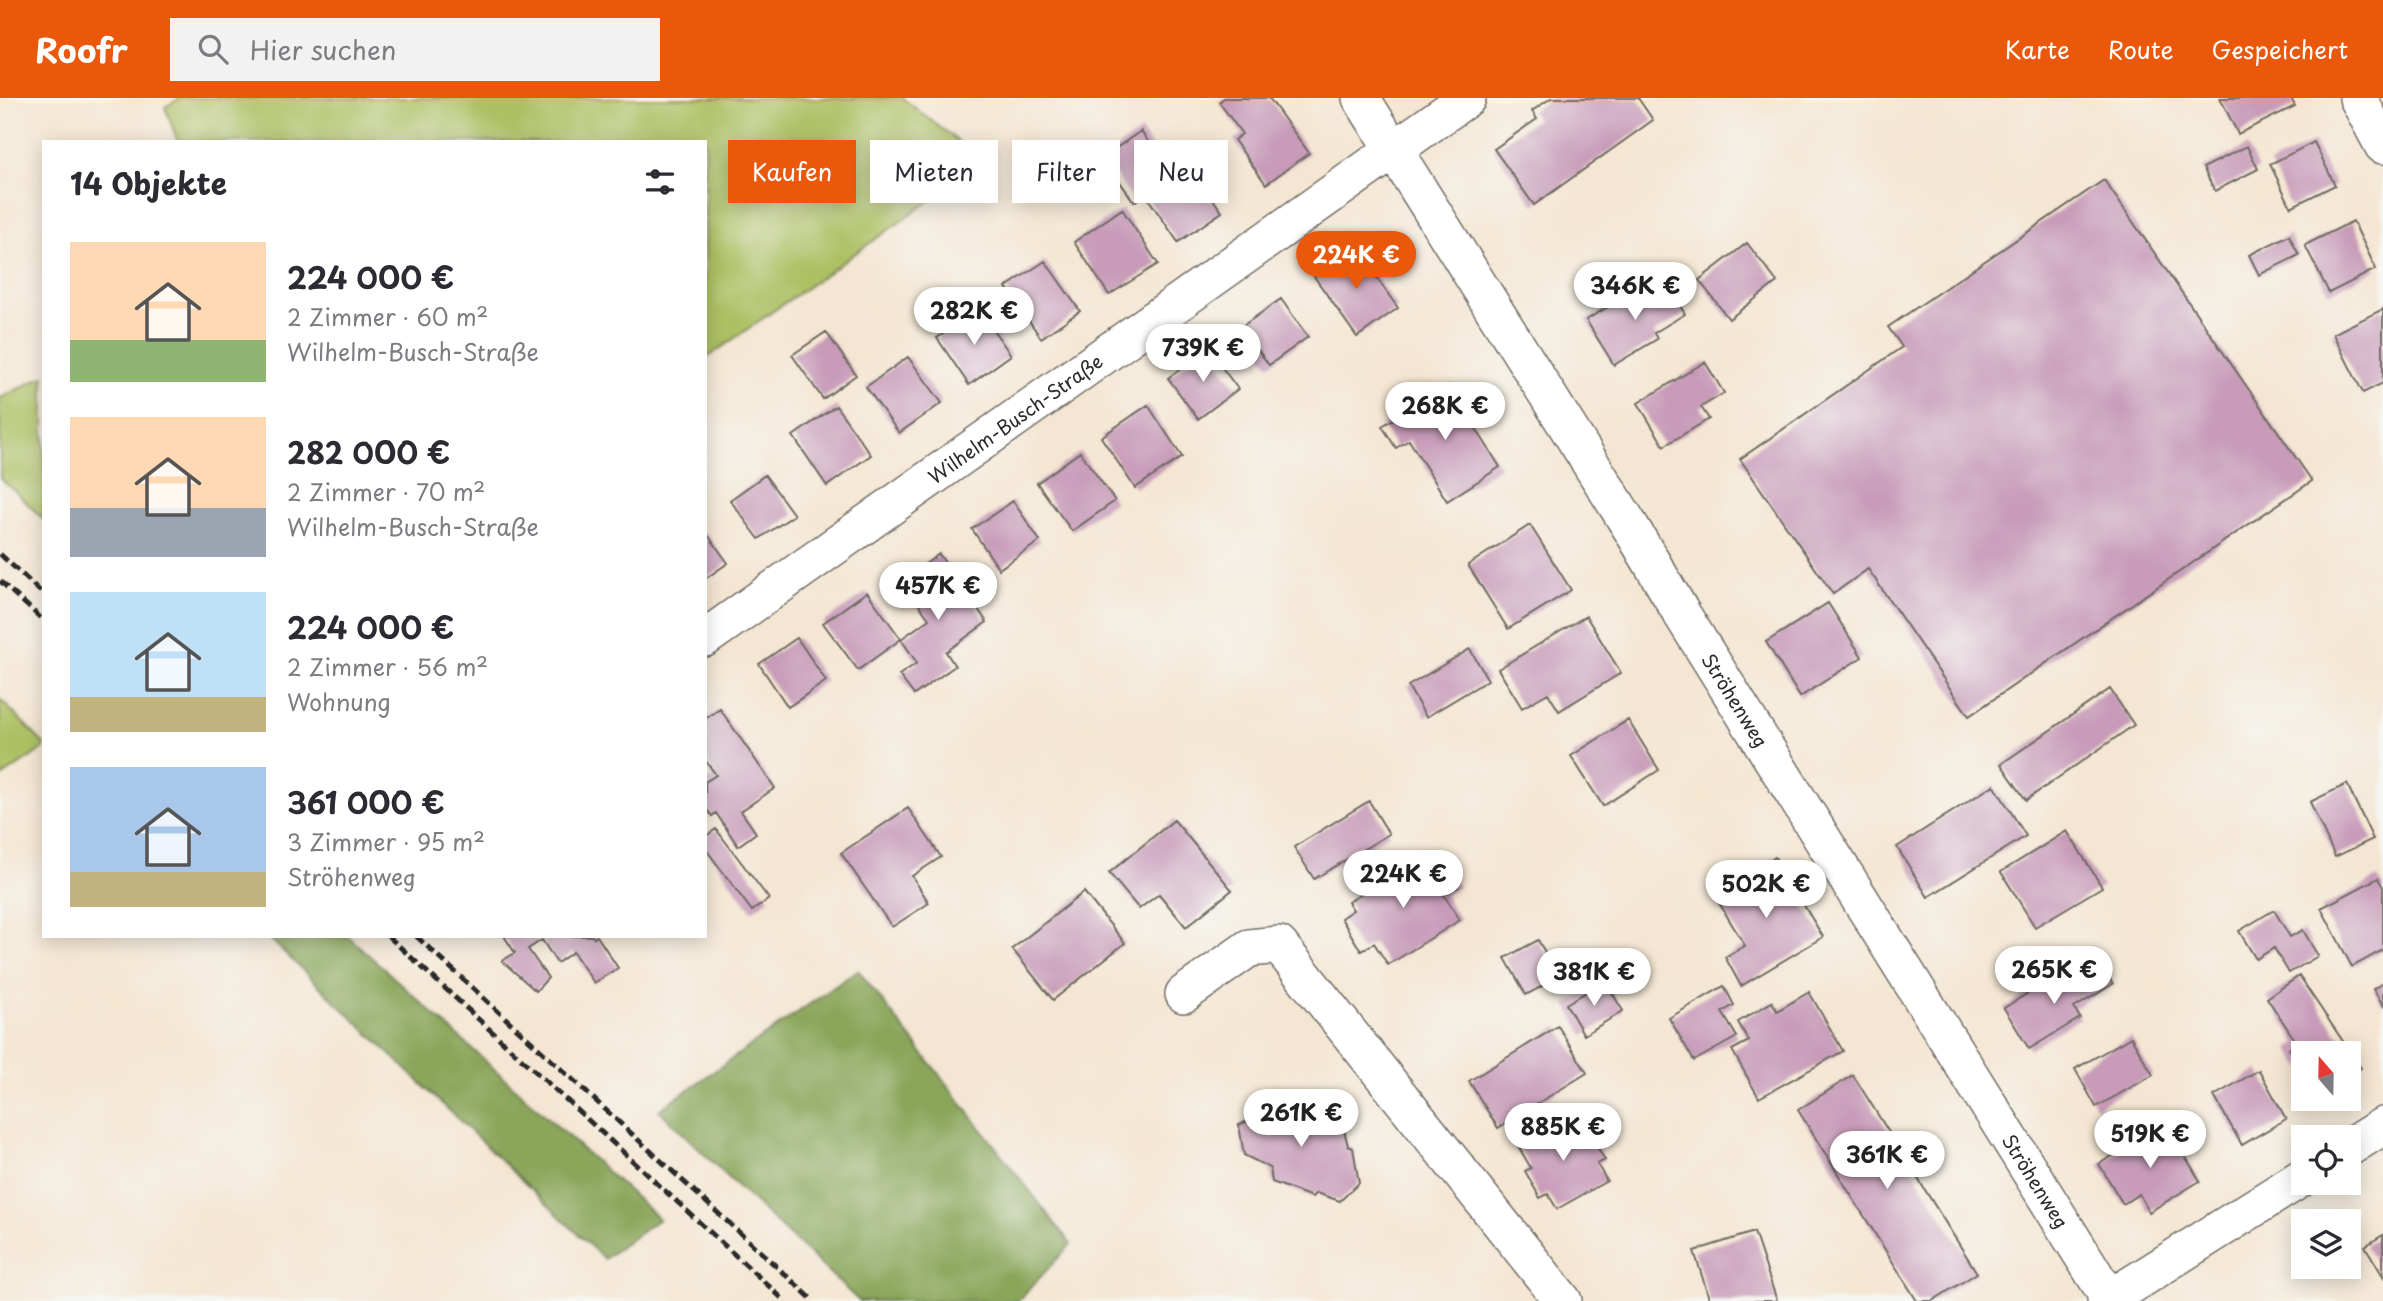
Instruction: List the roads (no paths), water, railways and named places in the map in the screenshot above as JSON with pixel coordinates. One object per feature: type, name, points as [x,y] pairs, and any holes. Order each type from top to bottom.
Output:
[{"type":"street","name":"Ströhenweg","points":[[1361,98],[1633,531],[2109,1301]]},
{"type":"street","name":"Wilhelm-Busch-Straße","points":[[707,637],[1466,98]]},
{"type":"street","points":[[2358,98],[2383,145]]},
{"type":"street","points":[[1184,993],[1249,948],[1279,945],[1563,1301]]},
{"type":"street","points":[[2361,1140],[2383,1126]]},
{"type":"street","points":[[2109,1301],[2291,1185]]},
{"type":"railway","points":[[0,554],[42,593]]},
{"type":"railway","points":[[0,581],[42,619]]},
{"type":"railway","points":[[390,938],[785,1301]]},
{"type":"railway","points":[[418,938],[814,1301]]}]
